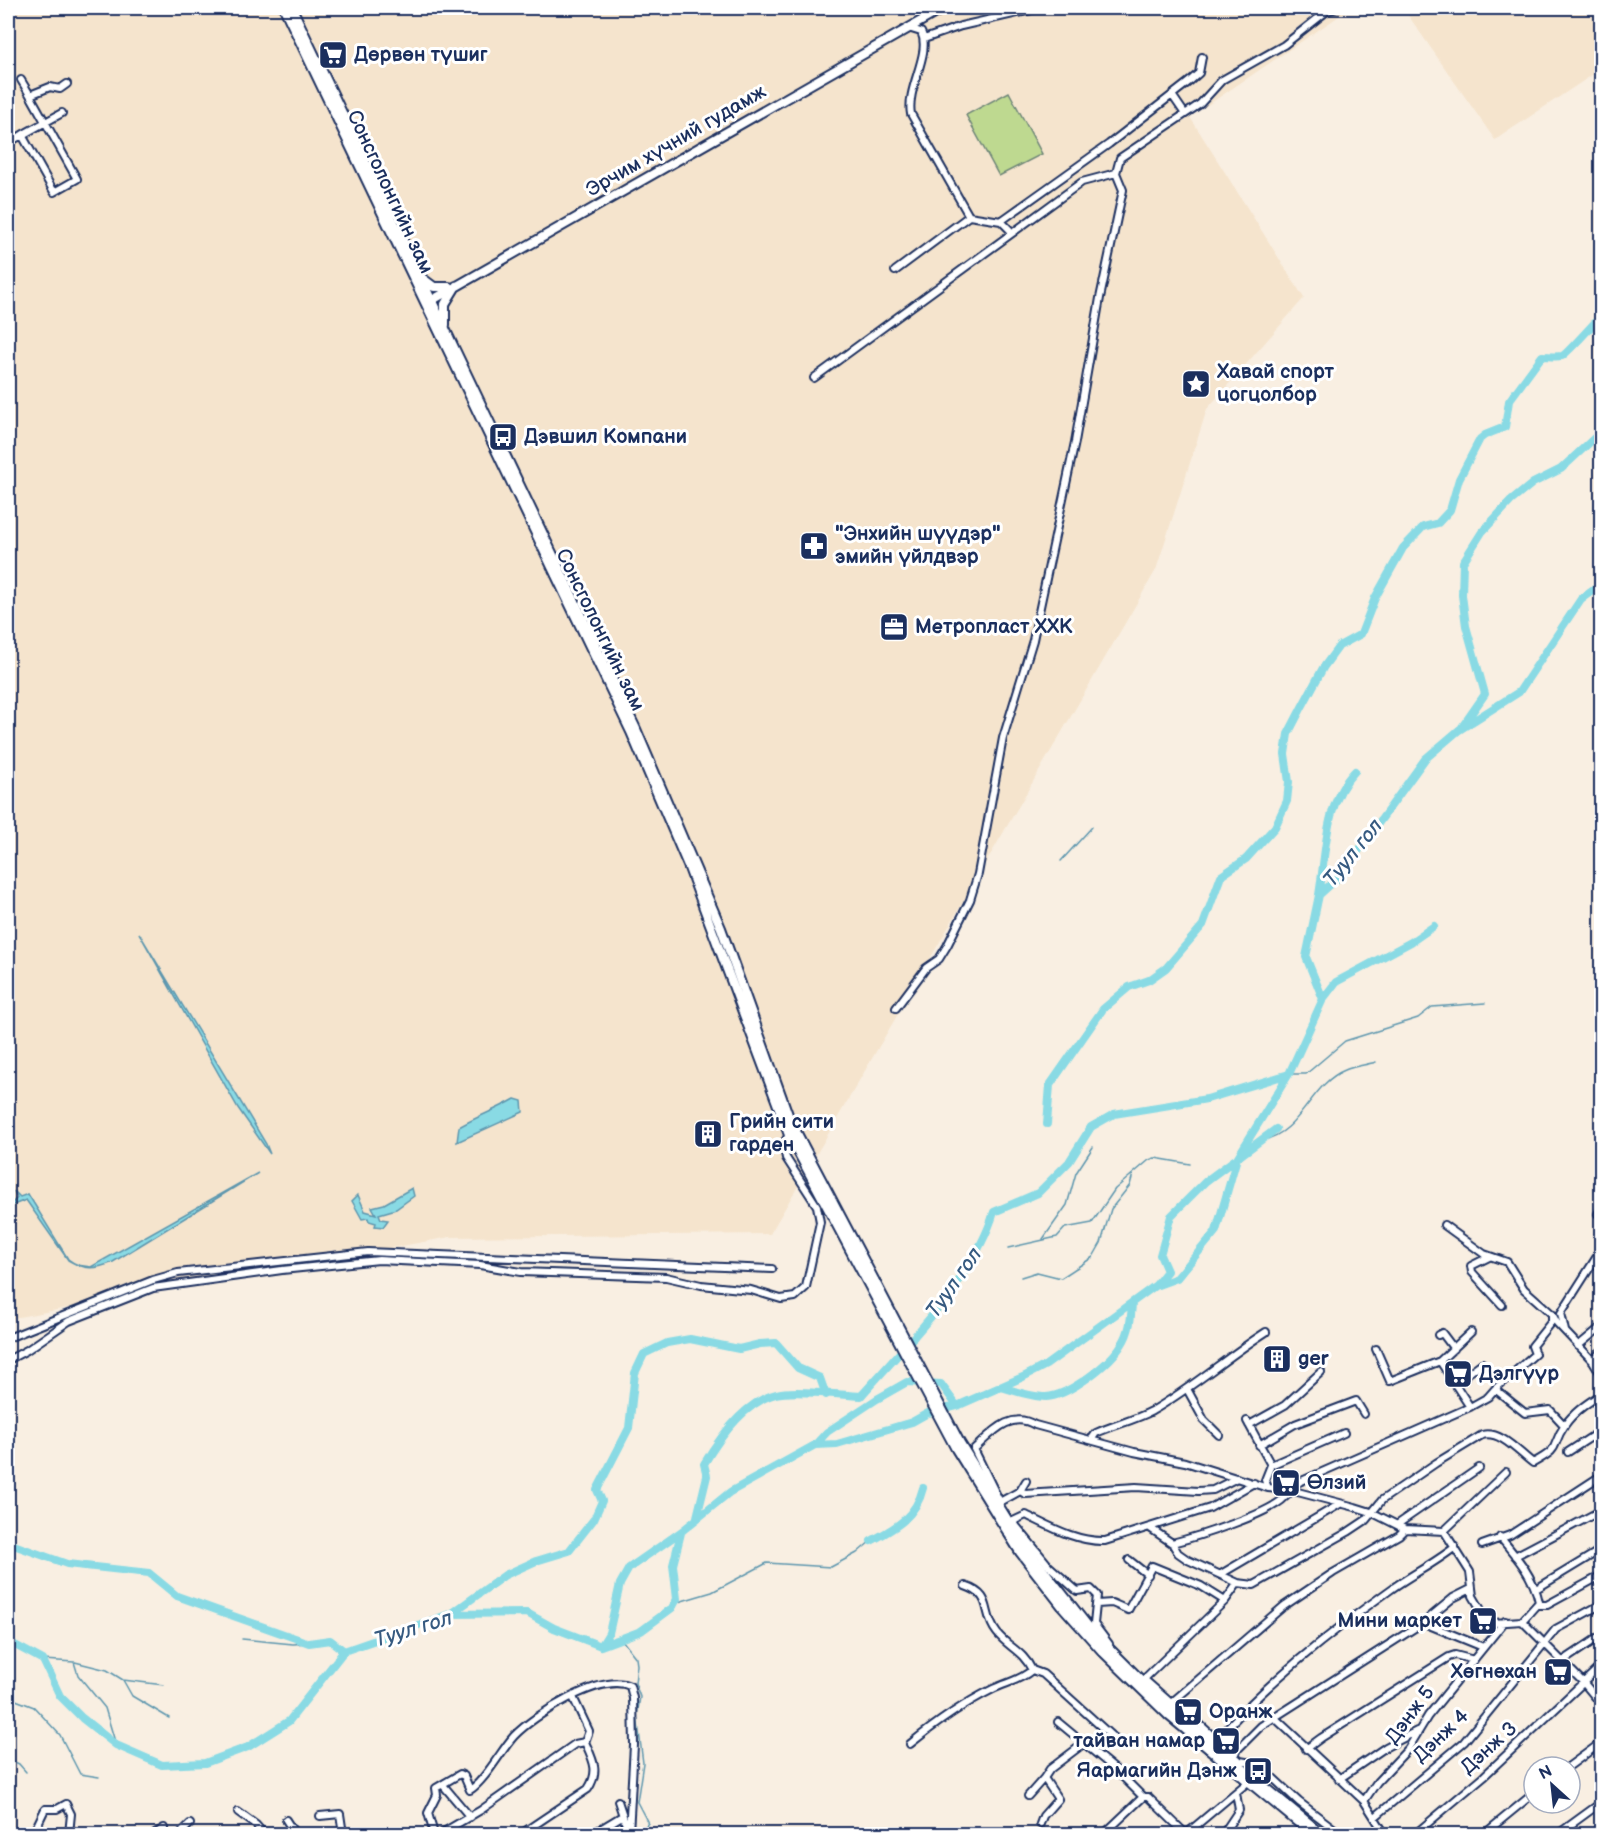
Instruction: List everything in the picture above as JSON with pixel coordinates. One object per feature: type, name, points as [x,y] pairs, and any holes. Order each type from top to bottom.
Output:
[{"type":"main road","name":"Сонсголонгийн зам","points":[[284,8],[428,302],[659,795],[689,868],[789,1135],[867,1274]]},
{"type":"main road","name":"Сонсголонгийн зам","points":[[292,8],[419,275],[428,302],[445,329],[664,792],[721,928],[790,1120],[867,1274]]},
{"type":"main road","name":"Эрчим хүчний гудамж","points":[[428,302],[944,8]]},
{"type":"main road","points":[[419,275],[440,288],[456,285]]},
{"type":"main road","points":[[445,329],[445,304],[456,285]]},
{"type":"main road","points":[[867,1274],[958,1446],[1020,1552],[1080,1627],[1122,1672],[1168,1715],[1248,1782],[1322,1834]]},
{"type":"main road","points":[[958,1446],[1000,1505],[1041,1570],[1110,1648],[1166,1705],[1233,1759],[1296,1816],[1312,1834]]},
{"type":"street","points":[[924,39],[962,26],[1040,8]]},
{"type":"street","points":[[896,1008],[926,968],[939,959],[970,900],[984,846],[1003,738],[1033,640],[1075,442],[1100,298],[1122,197],[1123,190],[1116,173],[1120,158],[1205,100],[1222,80],[1284,45],[1327,11],[1337,8]]},
{"type":"street","points":[[908,28],[919,30],[924,39],[909,102],[911,114],[969,216]]},
{"type":"street","points":[[1001,221],[1109,144],[1199,73],[1202,57]]},
{"type":"street","points":[[21,80],[77,179],[54,192],[22,135]]},
{"type":"street","points":[[30,95],[50,87],[60,89],[67,84]]},
{"type":"street","points":[[1172,95],[1185,114]]},
{"type":"street","points":[[8,143],[62,113]]},
{"type":"street","points":[[814,378],[1082,182],[1116,173]]},
{"type":"street","points":[[895,271],[969,216],[1001,221],[1012,232]]},
{"type":"street","points":[[8,1360],[69,1322],[153,1288],[293,1268],[379,1260],[480,1265],[521,1272],[666,1277],[701,1286],[751,1290],[781,1299],[795,1297],[806,1287],[820,1222],[817,1206],[786,1158],[783,1144],[789,1135]]},
{"type":"street","points":[[1598,1214],[1602,1207]]},
{"type":"street","points":[[1444,1224],[1490,1256],[1507,1262],[1524,1289],[1552,1314],[1593,1361],[1602,1376]]},
{"type":"street","points":[[8,1338],[153,1280],[178,1273],[368,1252],[772,1269]]},
{"type":"street","points":[[1490,1256],[1476,1261],[1471,1266],[1472,1272],[1502,1305]]},
{"type":"street","points":[[1566,1332],[1561,1313],[1596,1258],[1602,1261]]},
{"type":"street","points":[[1172,1543],[1204,1535],[1262,1510],[1285,1498],[1298,1483],[1488,1397],[1535,1354],[1532,1346],[1552,1321],[1552,1314]]},
{"type":"street","points":[[1578,1346],[1602,1326]]},
{"type":"street","points":[[1090,1440],[1096,1433],[1149,1413],[1188,1389],[1233,1353],[1266,1332]]},
{"type":"street","points":[[1376,1349],[1390,1381],[1440,1360],[1471,1332]]},
{"type":"street","points":[[1438,1335],[1442,1333],[1454,1349]]},
{"type":"street","points":[[1593,1361],[1602,1350]]},
{"type":"street","points":[[1440,1360],[1470,1407]]},
{"type":"street","points":[[1455,1383],[1482,1363]]},
{"type":"street","points":[[1271,1465],[1248,1423],[1285,1405],[1321,1372]]},
{"type":"street","points":[[1188,1389],[1204,1420],[1219,1435]]},
{"type":"street","points":[[1495,1389],[1525,1413],[1550,1410],[1564,1425]]},
{"type":"street","points":[[1150,1528],[1172,1543],[1178,1553],[1188,1560],[1238,1583],[1254,1585],[1348,1532],[1366,1520],[1382,1500],[1427,1469],[1482,1436],[1490,1433],[1502,1438],[1533,1463],[1556,1449],[1564,1425],[1602,1394]]},
{"type":"street","points":[[1259,1445],[1295,1424],[1356,1401],[1364,1414]]},
{"type":"street","points":[[1026,1481],[1020,1491],[1000,1505],[974,1449],[1008,1421],[1022,1419],[1035,1425],[1090,1440],[1185,1462],[1268,1488],[1290,1490],[1371,1512],[1405,1529],[1444,1531],[1506,1473]]},
{"type":"street","points":[[1568,1452],[1602,1430]]},
{"type":"street","points":[[1268,1488],[1265,1480],[1271,1465],[1344,1433]]},
{"type":"street","points":[[1398,1524],[1479,1468]]},
{"type":"street","points":[[1482,1545],[1510,1535],[1602,1475]]},
{"type":"street","points":[[1020,1491],[1025,1494],[1061,1493],[1136,1487],[1198,1491],[1213,1490],[1237,1478]]},
{"type":"street","points":[[1254,1484],[1210,1508],[1150,1528],[1094,1541],[1062,1533],[1026,1515],[1010,1523],[1049,1566],[1077,1591],[1091,1589],[1097,1595],[1094,1624],[1110,1648],[1171,1703],[1182,1708],[1218,1738],[1233,1759],[1258,1764],[1331,1828],[1341,1834]]},
{"type":"street","points":[[1221,1574],[1340,1504]]},
{"type":"street","points":[[1515,1556],[1602,1510]]},
{"type":"street","points":[[1171,1703],[1284,1606],[1333,1573],[1399,1535],[1405,1529]]},
{"type":"street","points":[[1444,1531],[1470,1572],[1471,1589],[1487,1620],[1492,1623],[1522,1621],[1600,1702]]},
{"type":"street","points":[[1500,1537],[1536,1589],[1539,1602],[1522,1621]]},
{"type":"street","points":[[1218,1738],[1303,1654],[1392,1588],[1455,1547]]},
{"type":"street","points":[[1536,1589],[1602,1549]]},
{"type":"street","points":[[1129,1560],[1148,1575]]},
{"type":"street","points":[[1041,1570],[1049,1566]]},
{"type":"street","points":[[1097,1604],[1112,1603],[1128,1610],[1152,1566],[1201,1586],[1225,1601]]},
{"type":"street","points":[[1537,1605],[1547,1605],[1602,1575]]},
{"type":"street","points":[[1144,1679],[1225,1601],[1238,1583]]},
{"type":"street","points":[[965,1586],[981,1593],[987,1602],[987,1615],[997,1633],[1025,1656],[1032,1670],[1043,1674],[1117,1741]]},
{"type":"street","points":[[1233,1759],[1238,1749],[1261,1726],[1424,1623],[1453,1598],[1471,1589]]},
{"type":"street","name":"Дэнж 4","points":[[1375,1817],[1464,1742],[1556,1629],[1602,1604]]},
{"type":"street","name":"Дэнж 5","points":[[1364,1801],[1377,1782],[1408,1749],[1428,1716],[1505,1621]]},
{"type":"street","points":[[1424,1623],[1483,1647]]},
{"type":"street","points":[[1563,1661],[1602,1635]]},
{"type":"street","points":[[1306,1749],[1449,1657],[1455,1655],[1474,1660]]},
{"type":"street","name":"Дэнж 3","points":[[1414,1834],[1484,1776],[1602,1665]]},
{"type":"street","points":[[910,1744],[948,1713],[994,1688],[1012,1684],[1032,1670]]},
{"type":"street","points":[[434,1834],[429,1809],[437,1795],[436,1788],[460,1774],[464,1776],[469,1790],[476,1786],[515,1735],[573,1697],[601,1684],[621,1681],[630,1686],[633,1693],[634,1766],[629,1834]]},
{"type":"street","points":[[521,1834],[588,1789],[592,1783],[596,1768],[585,1742],[589,1731],[573,1697]]},
{"type":"street","points":[[1275,1718],[1364,1801],[1385,1834]]},
{"type":"street","points":[[1058,1722],[1116,1770],[1143,1797],[1148,1797],[1186,1834],[1248,1782]]},
{"type":"street","points":[[1339,1779],[1386,1747],[1418,1731]]},
{"type":"street","points":[[440,1834],[470,1817],[575,1743],[585,1742]]},
{"type":"street","points":[[1582,1757],[1602,1742]]},
{"type":"street","points":[[1028,1796],[1050,1769],[1083,1744]]},
{"type":"street","points":[[1040,1824],[1043,1816],[1058,1799],[1044,1778]]},
{"type":"street","points":[[443,1785],[470,1817]]},
{"type":"street","points":[[1224,1834],[1239,1810],[1236,1793]]},
{"type":"street","points":[[1104,1834],[1143,1797]]},
{"type":"street","points":[[618,1801],[629,1834]]},
{"type":"street","points":[[1557,1834],[1602,1802]]},
{"type":"street","points":[[1484,1834],[1522,1803]]},
{"type":"street","points":[[33,1834],[45,1809],[57,1809],[66,1804],[71,1814],[69,1834]]},
{"type":"street","points":[[238,1812],[264,1834]]},
{"type":"street","points":[[320,1816],[340,1814],[343,1834]]},
{"type":"street","points":[[592,1834],[622,1816]]},
{"type":"street","points":[[286,1820],[295,1834]]},
{"type":"street","points":[[181,1834],[190,1824]]},
{"type":"street","points":[[155,1834],[164,1828]]},
{"type":"street","points":[[1327,1834],[1331,1828]]},
{"type":"shaded area","points":[[8,8],[1351,8],[1190,117],[1304,298],[1207,409],[1156,570],[770,1234],[450,1237],[8,1319]]},
{"type":"shaded area","points":[[1403,8],[1601,8],[1601,69],[1495,140]]},
{"type":"green space","points":[[1009,92],[1042,154],[999,176],[966,115]]},
{"type":"water","points":[[139,933],[266,1144],[270,1154],[238,1108]]},
{"type":"water","points":[[515,1099],[522,1101],[523,1112],[457,1142],[459,1127]]},
{"type":"water","points":[[258,1173],[113,1262],[95,1268],[79,1265],[91,1267]]},
{"type":"water","points":[[412,1188],[414,1196],[396,1209],[379,1214],[381,1219],[388,1220],[383,1227],[375,1226],[376,1223],[369,1221],[368,1218],[362,1219],[352,1201],[358,1195],[365,1211],[376,1214],[372,1207],[384,1204]]},
{"type":"water","points":[[14,1191],[20,1197],[28,1194],[68,1259],[75,1264],[68,1260],[26,1200],[8,1207],[17,1198]]},
{"type":"waterway","name":"Туул гол","points":[[1047,1124],[1050,1085],[1103,1009],[1129,987],[1149,980],[1166,968],[1203,925],[1221,876],[1246,859],[1275,827],[1287,801],[1289,782],[1285,754],[1288,734],[1323,668],[1339,646],[1361,634],[1375,598],[1403,548],[1423,527],[1438,523],[1450,510],[1459,479],[1480,439],[1505,427],[1509,401],[1542,356],[1565,354],[1602,315]]},
{"type":"waterway","name":"Туул гол","points":[[1602,348],[1602,356]]},
{"type":"waterway","name":"Туул гол","points":[[1462,727],[1485,694],[1466,626],[1462,595],[1463,562],[1482,532],[1511,501],[1533,483],[1561,469],[1602,431]]},
{"type":"waterway","name":"Туул гол","points":[[697,1517],[707,1476],[704,1464],[734,1422],[754,1405],[776,1394],[805,1392],[861,1396],[918,1333],[955,1286],[984,1237],[994,1212],[1038,1193],[1069,1162],[1091,1127],[1114,1114],[1207,1099],[1289,1074],[1323,999],[1306,957],[1319,895],[1341,875],[1425,759],[1459,730],[1519,692],[1581,599],[1602,584]]},
{"type":"waterway","points":[[1319,895],[1332,813],[1337,798],[1355,771]]},
{"type":"waterway","points":[[1061,861],[1092,827]]},
{"type":"waterway","points":[[1323,999],[1336,982],[1411,942],[1434,926]]},
{"type":"waterway","points":[[1289,1074],[1306,1074],[1345,1041],[1418,1018],[1432,1007],[1485,1003]]},
{"type":"waterway","points":[[1262,1140],[1275,1136],[1286,1128],[1333,1077],[1349,1069],[1376,1062]]},
{"type":"waterway","points":[[1158,1285],[1177,1278],[1216,1231],[1237,1158],[1289,1074]]},
{"type":"waterway","points":[[815,1445],[837,1444],[912,1422],[928,1413],[957,1406],[1046,1365],[1156,1285],[1167,1271],[1160,1255],[1171,1216],[1206,1181],[1276,1129]]},
{"type":"waterway","points":[[1043,1239],[1067,1205],[1076,1173],[1093,1147]]},
{"type":"waterway","points":[[1008,1248],[1057,1237],[1065,1228],[1092,1223],[1115,1189],[1149,1160],[1155,1158],[1190,1164]]},
{"type":"waterway","points":[[1021,1277],[1037,1272],[1061,1278],[1093,1257],[1101,1243],[1111,1209],[1130,1185],[1133,1174]]},
{"type":"waterway","points":[[1001,1387],[1046,1397],[1077,1385],[1117,1352],[1128,1330],[1132,1304]]},
{"type":"waterway","points":[[451,1614],[505,1575],[536,1561],[569,1551],[594,1519],[602,1501],[597,1490],[629,1428],[635,1373],[644,1354],[667,1343],[690,1339],[739,1349],[776,1343],[798,1368],[820,1378],[826,1395]]},
{"type":"waterway","name":"Туул гол","points":[[8,1647],[15,1645],[43,1660],[60,1696],[82,1718],[116,1745],[162,1765],[205,1763],[248,1747],[289,1721],[344,1651],[450,1614],[527,1613],[554,1628],[601,1646],[609,1633],[620,1584],[629,1568],[682,1531],[730,1492],[815,1445],[827,1432],[907,1382],[941,1384],[957,1406]]},
{"type":"waterway","points":[[871,1541],[896,1526],[910,1514],[923,1488]]},
{"type":"waterway","points":[[601,1646],[641,1631],[672,1608],[677,1599],[673,1565],[681,1533]]},
{"type":"waterway","points":[[675,1603],[712,1592],[767,1563],[831,1567],[857,1553],[871,1541]]},
{"type":"waterway","name":"Туул гол","points":[[8,1543],[67,1564],[149,1573],[177,1596],[309,1643],[330,1640],[344,1651]]},
{"type":"waterway","points":[[242,1639],[293,1644],[309,1643]]},
{"type":"waterway","points":[[622,1640],[636,1658],[637,1665],[635,1683],[640,1697],[637,1716],[643,1763],[637,1802],[648,1823],[644,1828],[645,1834]]},
{"type":"waterway","points":[[43,1660],[74,1662],[78,1675],[105,1708],[116,1745]]},
{"type":"waterway","points":[[75,1662],[107,1670],[123,1680],[164,1685]]},
{"type":"waterway","points":[[123,1680],[132,1696],[169,1718]]},
{"type":"waterway","points":[[8,1697],[34,1707],[60,1735],[80,1774],[99,1777]]},
{"type":"waterway","points":[[8,1759],[19,1764],[26,1772]]},
{"type":"place","name":"Дөрвөн түшиг","points":[[333,55]]},
{"type":"place","name":"Хавай спорт цогцолбор","points":[[1196,384]]},
{"type":"place","name":"Дэвшил Компани","points":[[503,437]]},
{"type":"place","name":"\"Энхийн шүүдэр\" эмийн үйлдвэр","points":[[814,546]]},
{"type":"place","name":"Метропласт ХХК","points":[[894,627]]},
{"type":"place","name":"Грийн сити гарден","points":[[708,1134]]},
{"type":"place","name":"ger","points":[[1277,1359]]},
{"type":"place","name":"Дэлгүүр","points":[[1458,1374]]},
{"type":"place","name":"Өлзий","points":[[1286,1483]]},
{"type":"place","name":"Мини маркет","points":[[1483,1621]]},
{"type":"place","name":"Хөгнөхан","points":[[1558,1672]]},
{"type":"place","name":"Оранж","points":[[1188,1712]]},
{"type":"place","name":"тайван намар","points":[[1226,1741]]},
{"type":"place","name":"Яармагийн Дэнж","points":[[1258,1771]]}]
